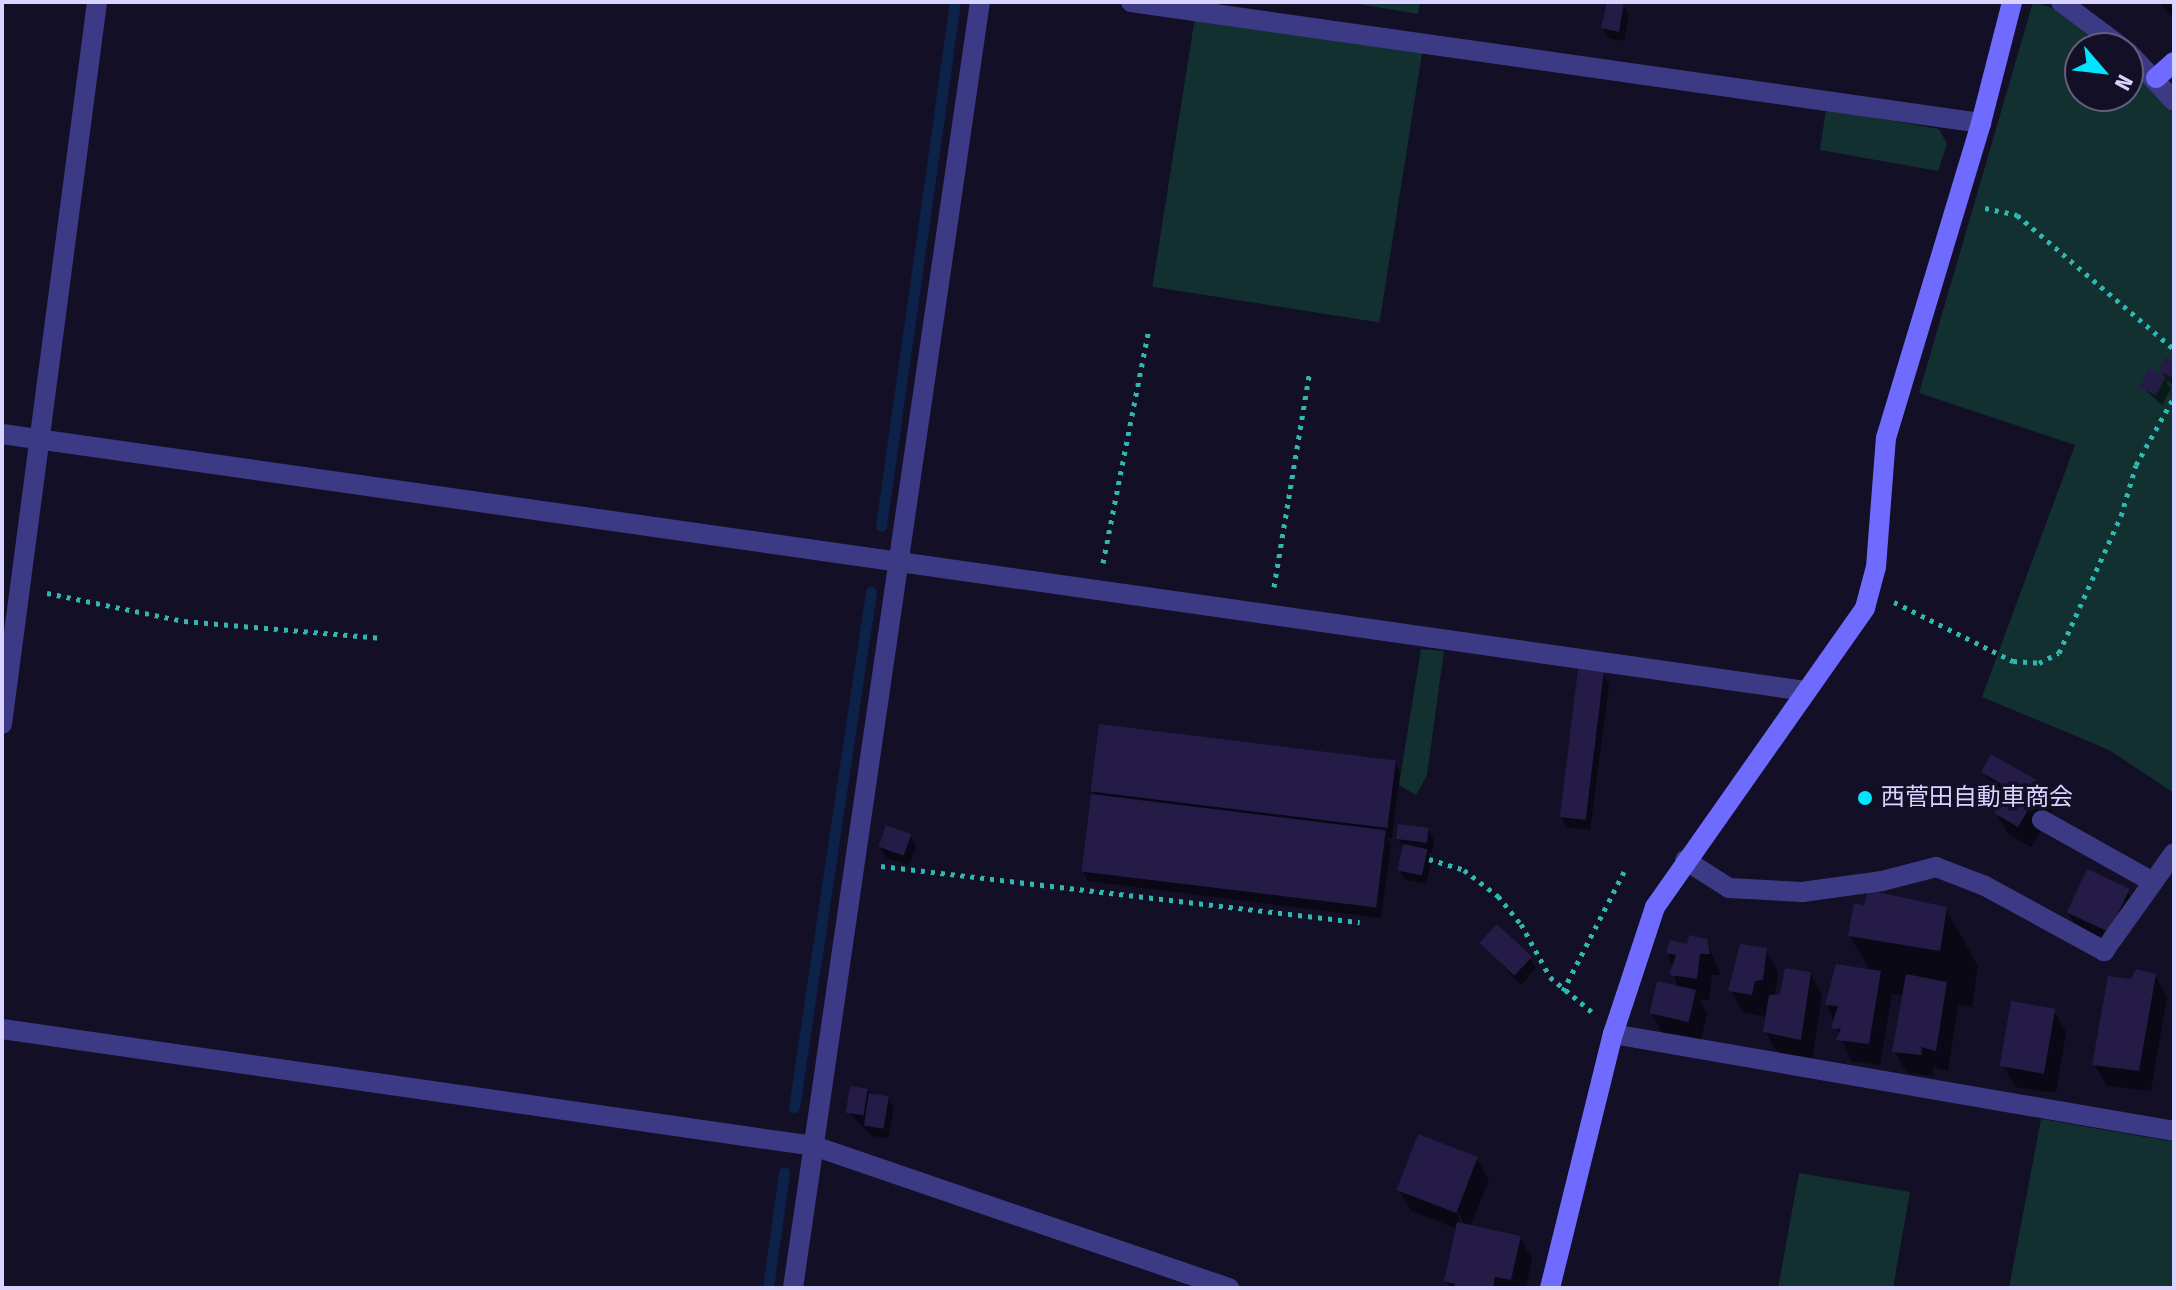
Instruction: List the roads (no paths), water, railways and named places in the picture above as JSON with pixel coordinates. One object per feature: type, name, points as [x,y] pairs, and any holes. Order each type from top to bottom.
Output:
[{"type":"street","points":[[2,724],[23,588],[97,2]]},
{"type":"street","points":[[793,1288],[980,2]]},
{"type":"street","points":[[1131,2],[1981,123]]},
{"type":"street","points":[[1550,1288],[1613,1034],[1655,907],[1805,691],[1847,638],[1870,592],[1886,438],[1981,123],[2012,2]]},
{"type":"street","points":[[2061,2],[2101,32]]},
{"type":"street","points":[[2156,78],[2174,62]]},
{"type":"street","points":[[2144,67],[2174,101]]},
{"type":"street","points":[[2,434],[1805,691]]},
{"type":"street","points":[[2042,820],[2153,882]]},
{"type":"street","points":[[1685,860],[1729,888],[1802,892],[1882,881],[1936,867],[1985,886],[2104,951],[2174,853]]},
{"type":"street","points":[[2,1029],[814,1146],[1229,1288]]},
{"type":"street","points":[[1613,1034],[2174,1131]]},
{"type":"waterway","points":[[881,526],[955,2]]},
{"type":"waterway","points":[[794,1107],[871,592]]},
{"type":"waterway","points":[[768,1288],[784,1172]]},
{"type":"place","name":"西菅田自動車商会","points":[[1865,798]]}]
